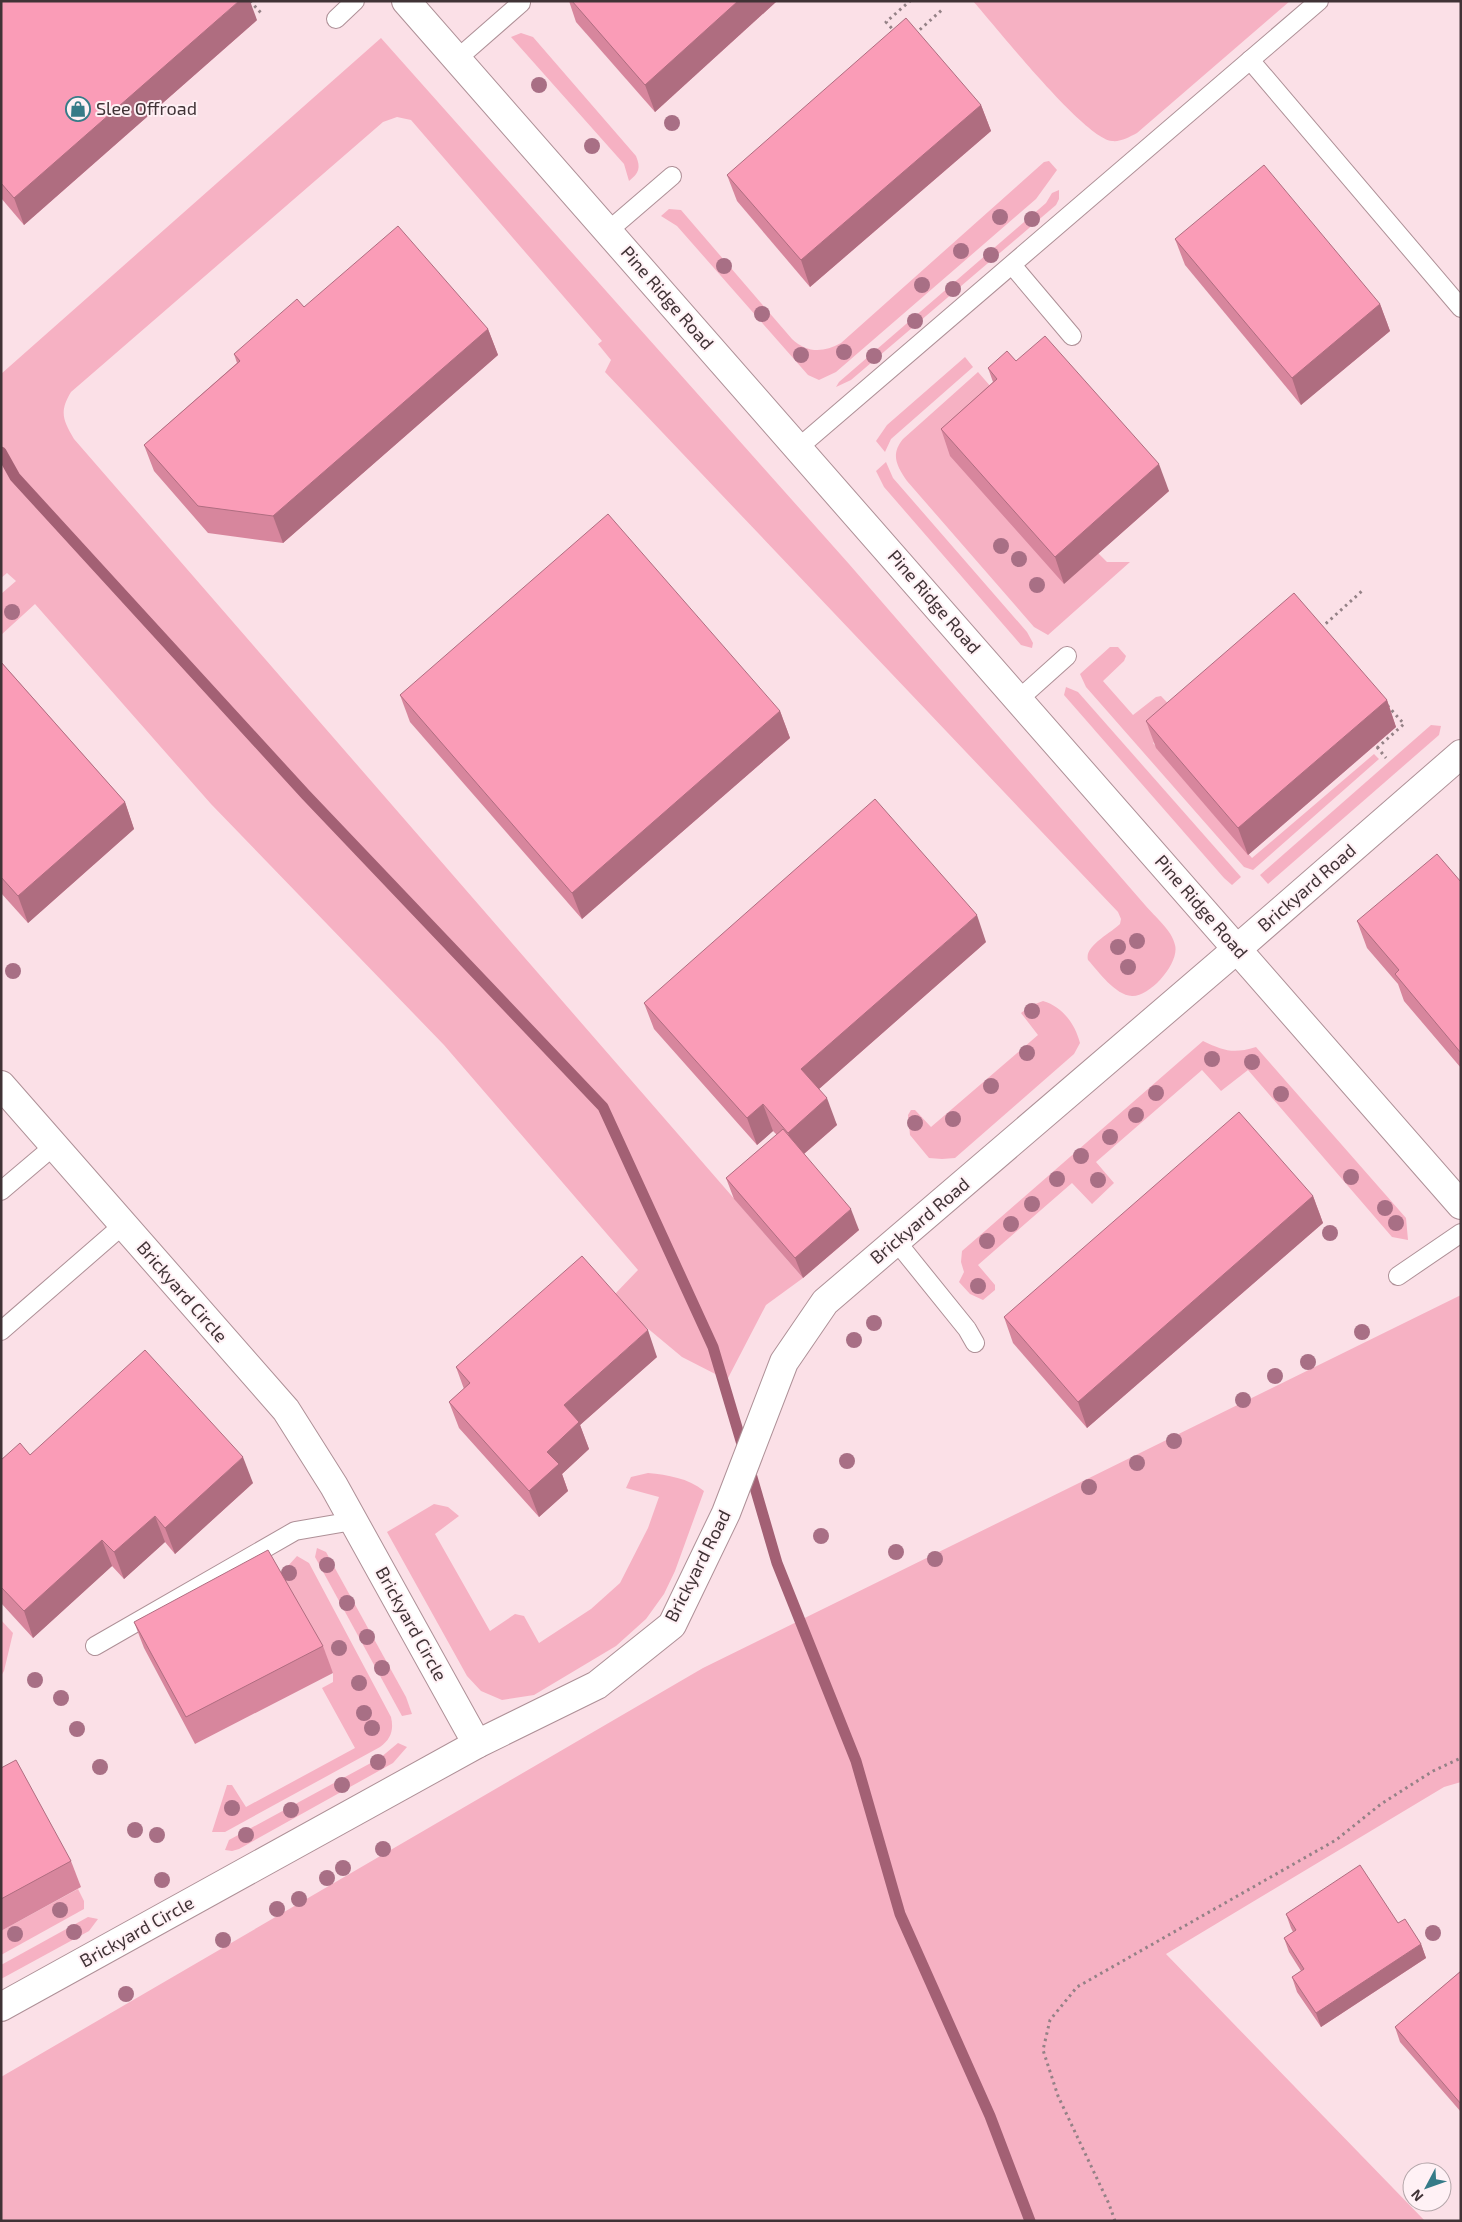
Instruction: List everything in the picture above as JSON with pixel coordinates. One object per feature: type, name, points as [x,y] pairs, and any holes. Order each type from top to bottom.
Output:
[{"type":"street","name":"Pine Ridge Road","points":[[406,1],[1461,1205]]},
{"type":"street","name":"Brickyard Road","points":[[477,1744],[597,1686],[672,1625],[726,1512],[784,1362],[826,1302],[1237,949],[1458,763]]},
{"type":"street","name":"Brickyard Circle","points":[[1,1085],[286,1410],[353,1521],[477,1744],[1,2007]]},
{"type":"lane","points":[[336,19],[354,1]]},
{"type":"lane","points":[[798,448],[1319,1]]},
{"type":"lane","points":[[458,59],[521,4]]},
{"type":"lane","points":[[1250,60],[1461,308]]},
{"type":"lane","points":[[608,231],[672,176]]},
{"type":"lane","points":[[1012,265],[1072,336]]},
{"type":"lane","points":[[1019,699],[1067,656]]},
{"type":"lane","points":[[1,1191],[54,1146]]},
{"type":"lane","points":[[1,1331],[123,1225]]},
{"type":"lane","points":[[1398,1276],[1461,1234]]},
{"type":"lane","points":[[896,1241],[967,1329],[975,1343]]},
{"type":"lane","points":[[95,1646],[295,1531],[353,1521]]},
{"type":"path","points":[[250,1],[262,14]]},
{"type":"path","points":[[898,36],[886,22],[910,1]]},
{"type":"path","points":[[911,37],[944,8]]},
{"type":"path","points":[[1320,628],[1362,591]]},
{"type":"path","points":[[1314,621],[1327,635]]},
{"type":"path","points":[[1384,702],[1404,724],[1376,746],[1386,758]]},
{"type":"path","points":[[1115,2221],[1110,2204],[1058,2096],[1043,2050],[1050,2020],[1063,2002],[1077,1987],[1336,1840],[1381,1804],[1433,1771],[1461,1758]]},
{"type":"shaded area","points":[[973,1],[1290,1],[1137,133],[1119,141],[1112,141],[1099,135],[1082,122],[1062,102]]},
{"type":"shaded area","points":[[521,33],[533,37],[636,156],[638,170],[629,181],[624,164],[511,37]]},
{"type":"shaded area","points":[[381,38],[849,564],[1163,924],[1175,945],[1173,961],[1162,978],[1147,991],[1139,995],[1132,996],[1120,992],[1102,976],[1088,960],[1088,955],[1099,940],[1120,924],[1121,919],[1118,912],[605,372],[611,360],[598,344],[602,341],[411,120],[397,117],[383,122],[71,392],[65,405],[64,416],[74,439],[803,1278],[766,1305],[727,1380],[682,1357],[640,1322],[614,1295],[638,1270],[444,1045],[211,804],[35,604],[1,635],[1,594],[16,581],[7,573],[1,578],[1,374]]},
{"type":"shaded area","points":[[1049,161],[1057,170],[1036,199],[836,372],[819,380],[808,375],[677,226],[661,216],[669,209],[681,210],[792,339],[803,347],[822,350],[841,343],[1044,162]]},
{"type":"shaded area","points":[[1059,190],[1059,199],[1056,205],[851,380],[836,387],[839,382],[1046,203],[1052,193]]},
{"type":"shaded area","points":[[965,357],[973,367],[891,439],[885,452],[876,441],[887,425]]},
{"type":"shaded area","points":[[978,372],[998,395],[1064,584],[1098,553],[1107,562],[1130,562],[1048,635],[1034,627],[907,481],[896,460],[897,450],[903,439]]},
{"type":"shaded area","points":[[886,462],[893,478],[1027,632],[1033,643],[1032,648],[1021,645],[884,487],[876,471]]},
{"type":"shaded area","points":[[1110,647],[1118,647],[1126,656],[1124,661],[1103,681],[1133,715],[1156,697],[1161,696],[1178,714],[1199,702],[1153,743],[1252,858],[1374,754],[1379,759],[1253,870],[1244,867],[1086,687],[1080,674]]},
{"type":"shaded area","points":[[1066,687],[1078,692],[1241,877],[1232,885],[1064,695]]},
{"type":"shaded area","points":[[1431,725],[1441,726],[1439,735],[1268,884],[1260,875]]},
{"type":"shaded area","points":[[1043,1001],[1057,1007],[1075,1029],[1080,1043],[1074,1054],[955,1158],[929,1158],[910,1135],[908,1115],[911,1110],[915,1110],[931,1127],[1038,1035],[1021,1013],[1030,1006]]},
{"type":"shaded area","points":[[1203,1041],[1217,1047],[1235,1051],[1256,1047],[1406,1218],[1408,1240],[1392,1237],[1248,1070],[1221,1091],[1202,1070],[1096,1162],[1114,1183],[1092,1204],[1072,1183],[978,1265],[995,1285],[995,1290],[983,1300],[970,1294],[959,1282],[964,1272],[961,1262],[962,1251]]},
{"type":"shaded area","points":[[1461,1295],[1461,1782],[1444,1787],[1166,1954],[1402,2197],[1402,2212],[1416,2212],[1425,2221],[1,2221],[1,2077],[703,1668]]},
{"type":"shaded area","points":[[648,1473],[685,1480],[704,1491],[675,1571],[664,1594],[646,1619],[616,1646],[534,1695],[502,1700],[481,1691],[467,1676],[387,1532],[434,1504],[448,1507],[459,1516],[435,1534],[490,1631],[515,1614],[524,1616],[539,1643],[591,1609],[620,1583],[648,1528],[659,1497],[626,1488],[631,1477]]},
{"type":"shaded area","points":[[317,1548],[326,1552],[406,1697],[412,1714],[402,1716],[315,1557]]},
{"type":"shaded area","points":[[297,1556],[309,1563],[391,1717],[391,1734],[380,1747],[225,1832],[212,1832],[227,1785],[232,1785],[246,1807],[355,1748],[322,1688],[333,1682],[333,1673],[278,1577]]},
{"type":"shaded area","points":[[1,1620],[13,1633],[4,1671],[1,1676]]},
{"type":"shaded area","points":[[398,1743],[407,1747],[393,1763],[239,1849],[225,1850],[229,1840],[380,1758]]},
{"type":"shaded area","points":[[78,1889],[84,1901],[84,1909],[1,1955],[1,1931]]},
{"type":"shaded area","points":[[88,1917],[98,1919],[89,1931],[1,1979],[1,1965]]},
{"type":"building","name":"Slee Offroad","points":[[1,1],[239,1],[14,198],[1,183]]},
{"type":"building","points":[[572,1],[738,1],[645,85]]},
{"type":"building","points":[[906,18],[981,105],[801,260],[727,175]]},
{"type":"building","points":[[1264,165],[1380,304],[1292,378],[1175,239]]},
{"type":"building","points":[[398,226],[488,329],[273,516],[198,506],[144,445],[240,361],[234,354],[297,299],[304,307]]},
{"type":"building","points":[[1045,336],[1159,464],[1055,557],[941,429],[997,379],[988,368],[1007,351],[1016,361]]},
{"type":"building","points":[[608,514],[780,711],[572,893],[400,695]]},
{"type":"building","points":[[1294,593],[1387,700],[1238,828],[1146,721]]},
{"type":"building","points":[[1,662],[125,802],[18,896],[1,877]]},
{"type":"building","points":[[875,799],[977,915],[801,1069],[827,1098],[788,1133],[763,1104],[747,1118],[644,1003]]},
{"type":"building","points":[[1437,854],[1461,882],[1461,1053],[1395,974],[1399,970],[1357,921]]},
{"type":"building","points":[[1239,1112],[1313,1196],[1078,1402],[1004,1317]]},
{"type":"building","points":[[783,1129],[851,1209],[795,1258],[726,1178]]},
{"type":"building","points":[[582,1256],[648,1330],[564,1405],[579,1422],[547,1452],[559,1464],[529,1491],[449,1402],[470,1383],[456,1367]]},
{"type":"building","points":[[145,1350],[243,1457],[165,1528],[155,1516],[114,1552],[102,1540],[24,1611],[1,1587],[1,1460],[20,1443],[30,1455]]},
{"type":"building","points":[[268,1550],[323,1646],[186,1717],[134,1622]]},
{"type":"building","points":[[16,1760],[71,1861],[1,1899],[1,1768]]},
{"type":"building","points":[[1360,1865],[1398,1923],[1405,1919],[1421,1944],[1316,2013],[1292,1977],[1304,1969],[1284,1938],[1296,1930],[1286,1914]]},
{"type":"building","points":[[1461,1971],[1461,2104],[1395,2027]]},
{"type":"waterway","points":[[1,452],[15,477],[306,795],[603,1107],[713,1347],[744,1451]]},
{"type":"waterway","points":[[749,1467],[777,1563],[856,1761],[900,1914],[990,2116],[1030,2221]]},
{"type":"place","name":"Slee Offroad","points":[[78,109]]}]
